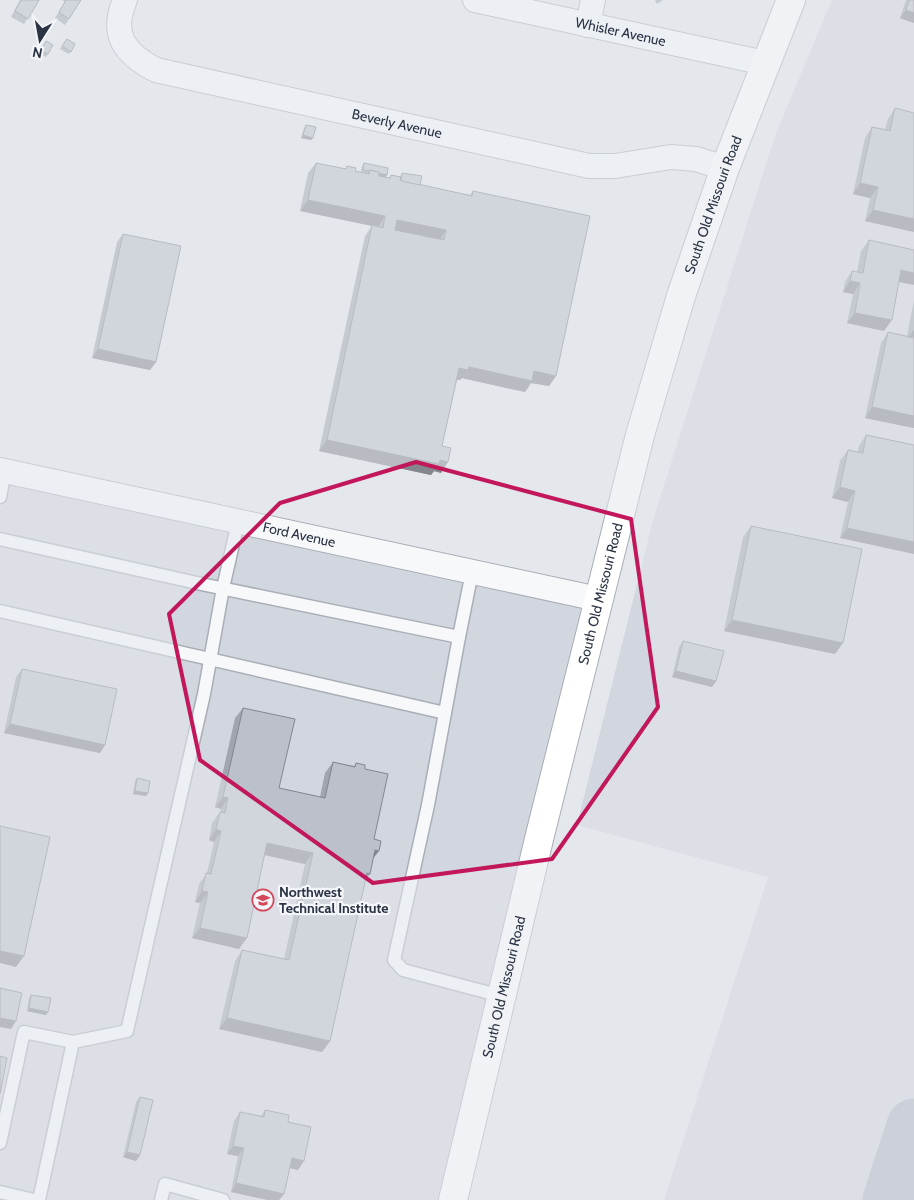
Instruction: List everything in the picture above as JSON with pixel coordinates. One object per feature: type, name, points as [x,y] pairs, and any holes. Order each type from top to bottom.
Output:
[{"type":"main road","name":"South Old Missouri Road","points":[[453,1200],[598,599],[661,364],[725,168],[791,0]]},
{"type":"street","name":"Beverly Avenue","points":[[125,0],[119,22],[119,31],[124,46],[138,60],[156,70],[589,166],[615,166],[671,156],[696,160],[725,168]]},
{"type":"street","name":"Whisler Avenue","points":[[475,0],[765,63]]},
{"type":"street","points":[[588,25],[593,0]]},
{"type":"street","name":"Ford Avenue","points":[[2,471],[598,599]]},
{"type":"lane","points":[[0,497],[2,471]]},
{"type":"lane","points":[[0,1143],[24,1032],[73,1042],[127,1031],[204,694],[223,588],[238,522]]},
{"type":"lane","points":[[0,539],[459,637]]},
{"type":"lane","points":[[472,572],[394,960],[403,970],[502,996]]},
{"type":"lane","points":[[0,611],[445,713]]},
{"type":"lane","points":[[40,1200],[73,1042]]},
{"type":"lane","points":[[161,1200],[166,1184],[222,1200]]},
{"type":"lane","points":[[0,1192],[34,1200]]},
{"type":"highlighted area","points":[[416,462],[631,519],[658,707],[552,859],[373,883],[200,760],[169,614],[280,503]]},
{"type":"shaded area","points":[[832,0],[914,0],[914,1200],[664,1200],[768,877],[577,825],[653,520],[775,136]]},
{"type":"shaded area","name":"Northwest Technical Institute","points":[[0,470],[598,599],[453,1200],[0,1200]]},
{"type":"building","points":[[21,0],[39,0],[28,19],[15,11]]},
{"type":"building","points":[[66,0],[81,0],[69,19],[59,12]]},
{"type":"building","points":[[909,0],[914,0],[914,13],[906,10]]},
{"type":"building","points":[[67,39],[75,44],[71,52],[62,46]]},
{"type":"building","points":[[46,41],[53,45],[48,54],[41,51]]},
{"type":"building","points":[[895,108],[914,113],[914,219],[873,210],[878,187],[860,183],[872,127],[890,131]]},
{"type":"building","points":[[306,125],[316,127],[313,138],[303,135]]},
{"type":"building","points":[[316,163],[346,169],[347,166],[356,168],[355,171],[369,174],[370,170],[379,172],[379,176],[390,178],[391,175],[401,177],[400,180],[472,196],[473,191],[590,216],[556,376],[534,371],[532,381],[469,367],[468,370],[459,368],[442,446],[451,448],[448,462],[440,460],[439,464],[327,440],[372,225],[383,228],[385,216],[308,200]],"holes":[[[397,220],[446,230],[444,240],[395,230]]]},
{"type":"building","points":[[364,163],[388,168],[387,175],[363,170]]},
{"type":"building","points":[[402,173],[422,176],[420,185],[401,181]]},
{"type":"building","points":[[123,234],[181,246],[156,362],[98,349]]},
{"type":"building","points":[[869,240],[914,250],[914,273],[901,270],[892,320],[855,313],[860,283],[850,281],[852,271],[863,273]]},
{"type":"building","points":[[888,332],[914,338],[914,416],[872,407]]},
{"type":"building","points":[[866,435],[914,445],[914,542],[847,528],[855,491],[840,487],[848,450],[863,453]]},
{"type":"building","points":[[751,526],[862,549],[843,643],[732,620]]},
{"type":"building","points":[[683,641],[724,651],[716,681],[676,671]]},
{"type":"building","points":[[22,669],[117,689],[105,745],[10,724]]},
{"type":"building","points":[[243,708],[295,719],[279,788],[325,798],[333,762],[355,767],[356,763],[365,765],[365,769],[388,774],[374,839],[381,841],[379,851],[375,850],[370,874],[367,873],[330,1041],[227,1018],[242,950],[289,960],[313,853],[267,843],[247,938],[200,928],[208,892],[202,891],[206,873],[211,874],[221,831],[216,829],[220,812],[225,813],[228,798],[223,797]]},
{"type":"building","points":[[137,778],[150,781],[148,793],[135,791]]},
{"type":"building","points":[[0,826],[50,837],[24,956],[0,951]]},
{"type":"building","points":[[0,988],[22,993],[16,1021],[0,1018]]},
{"type":"building","points":[[31,995],[51,998],[48,1012],[29,1008]]},
{"type":"building","points":[[0,1056],[7,1058],[0,1094]]},
{"type":"building","points":[[140,1097],[153,1100],[140,1155],[127,1152]]},
{"type":"building","points":[[265,1110],[289,1115],[288,1122],[311,1127],[304,1161],[292,1158],[284,1194],[236,1183],[244,1148],[233,1146],[240,1112],[264,1117]]},
{"type":"taxiway","points":[[890,1200],[914,1126]]},
{"type":"place","name":"Northwest Technical Institute","points":[[263,900]]}]
